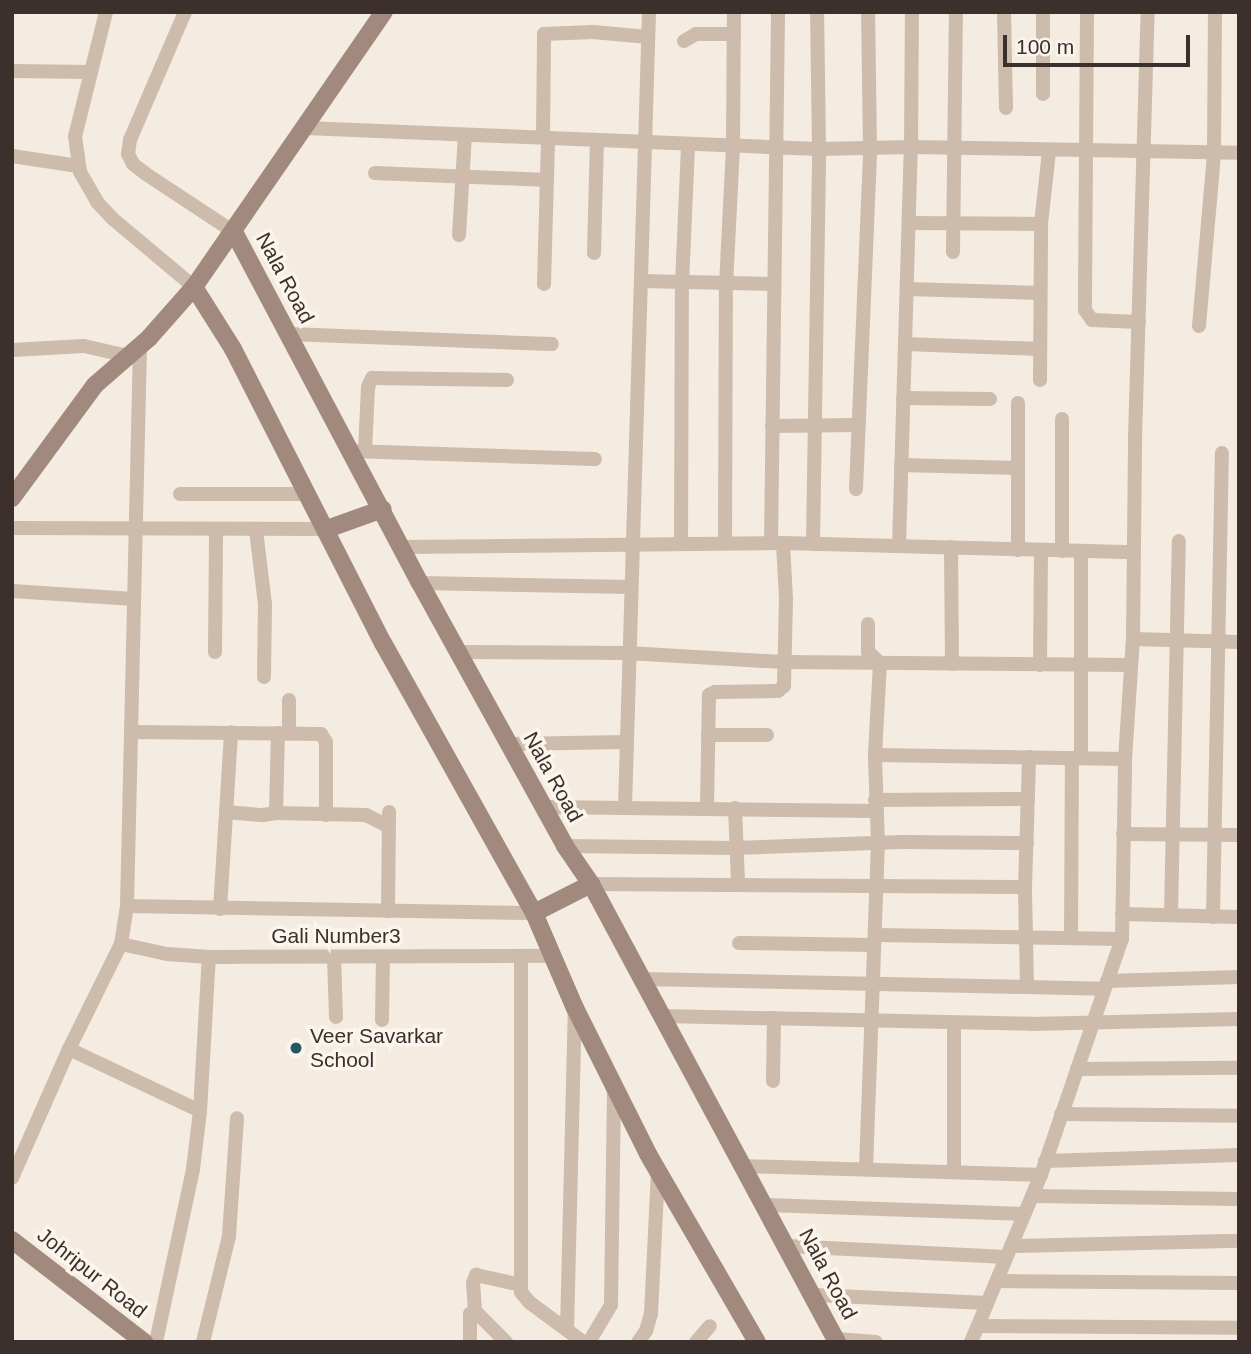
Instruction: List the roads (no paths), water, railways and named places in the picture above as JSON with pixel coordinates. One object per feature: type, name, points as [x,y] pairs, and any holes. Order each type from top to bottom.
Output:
[{"type":"street","points":[[106,12],[75,135],[78,166],[87,186],[113,219],[196,284],[327,529],[383,643],[541,911],[552,956],[614,1087],[658,1170],[757,1341]]},
{"type":"street","points":[[185,12],[130,140],[128,154],[145,174],[231,237]]},
{"type":"street","points":[[12,498],[89,391],[134,351],[196,284],[384,12]]},
{"type":"street","points":[[625,807],[627,653],[642,281],[642,142],[649,12]]},
{"type":"street","points":[[725,543],[726,285],[733,146],[734,12]]},
{"type":"street","points":[[706,808],[709,695],[715,692],[781,690],[784,662],[786,599],[777,543],[772,426],[778,12]]},
{"type":"street","points":[[813,544],[819,149],[817,12]]},
{"type":"street","points":[[856,489],[870,149],[868,12]]},
{"type":"street","points":[[899,545],[911,147],[912,12]]},
{"type":"street","points":[[953,251],[956,12]]},
{"type":"street","points":[[1004,12],[1006,108]]},
{"type":"street","points":[[1043,12],[1043,94]]},
{"type":"street","points":[[1087,12],[1085,310],[1092,320],[1139,322]]},
{"type":"street","points":[[971,1342],[1043,1168],[1122,939],[1125,758],[1133,639],[1142,152],[1148,12]]},
{"type":"street","points":[[1199,326],[1214,153],[1215,12]]},
{"type":"street","points":[[548,138],[542,137],[544,34],[593,32],[648,37]]},
{"type":"street","points":[[684,41],[696,34],[734,34]]},
{"type":"street","points":[[12,71],[90,72]]},
{"type":"street","points":[[304,128],[819,149],[911,147],[954,150],[1239,153]]},
{"type":"street","points":[[459,235],[465,135]]},
{"type":"street","points":[[544,284],[548,138]]},
{"type":"street","points":[[594,253],[597,140]]},
{"type":"street","points":[[681,543],[682,285],[688,144]]},
{"type":"street","points":[[1040,380],[1041,224],[1049,151]]},
{"type":"street","points":[[12,156],[78,166]]},
{"type":"street","points":[[375,173],[547,180]]},
{"type":"street","points":[[909,223],[1041,224]]},
{"type":"street","name":"Nala Road","points":[[231,237],[358,451],[379,511],[403,547],[585,887],[642,979],[837,1340]]},
{"type":"street","points":[[642,281],[682,285],[774,284]]},
{"type":"street","points":[[907,289],[1039,293]]},
{"type":"street","points":[[289,334],[552,344]]},
{"type":"street","points":[[905,344],[1040,349]]},
{"type":"street","points":[[12,350],[84,346],[134,351]]},
{"type":"street","points":[[12,1178],[69,1049],[121,944],[127,906],[135,527],[134,351]]},
{"type":"street","points":[[507,380],[372,378],[368,387],[358,451],[595,459]]},
{"type":"street","points":[[903,398],[990,399]]},
{"type":"street","points":[[1017,550],[1018,403]]},
{"type":"street","points":[[1062,419],[1062,551]]},
{"type":"street","points":[[772,426],[858,425]]},
{"type":"street","points":[[1213,917],[1222,453]]},
{"type":"street","points":[[901,465],[1018,468]]},
{"type":"street","points":[[180,494],[308,494]]},
{"type":"street","points":[[12,528],[327,529],[379,511]]},
{"type":"street","points":[[215,652],[216,529]]},
{"type":"street","points":[[256,530],[265,604],[264,677]]},
{"type":"street","points":[[1171,915],[1179,541]]},
{"type":"street","points":[[403,547],[777,543],[1133,552]]},
{"type":"street","points":[[951,547],[952,664]]},
{"type":"street","points":[[1040,666],[1041,551]]},
{"type":"street","points":[[1071,938],[1082,551]]},
{"type":"street","points":[[420,583],[631,587]]},
{"type":"street","points":[[12,591],[134,598]]},
{"type":"street","points":[[868,624],[868,652],[880,663]]},
{"type":"street","points":[[1133,639],[1239,642]]},
{"type":"street","points":[[459,652],[627,653],[784,662],[1131,665]]},
{"type":"street","points":[[866,1169],[878,843],[875,755],[880,663]]},
{"type":"street","points":[[276,813],[283,733],[289,700]]},
{"type":"street","points":[[131,732],[317,733],[325,737],[326,816]]},
{"type":"street","points":[[220,909],[231,732]]},
{"type":"street","points":[[708,735],[767,735]]},
{"type":"street","points":[[509,744],[625,742]]},
{"type":"street","points":[[875,755],[1125,758]]},
{"type":"street","points":[[1027,986],[1025,887],[1029,757]]},
{"type":"street","points":[[544,807],[875,806],[1028,799]]},
{"type":"street","points":[[735,808],[738,883]]},
{"type":"street","points":[[226,811],[263,816],[276,813],[366,815],[388,819],[388,911]]},
{"type":"street","points":[[1123,834],[1239,835]]},
{"type":"street","points":[[565,846],[735,848],[878,843],[1027,843]]},
{"type":"street","points":[[127,906],[541,911],[585,887],[738,883],[1025,887]]},
{"type":"street","points":[[1122,914],[1239,917]]},
{"type":"street","points":[[739,943],[1026,937],[1122,939]]},
{"type":"street","name":"Gali Number3","points":[[121,944],[167,954],[209,957],[552,956]]},
{"type":"street","points":[[156,1342],[193,1169],[201,1111],[209,957]]},
{"type":"street","points":[[334,957],[336,1017]]},
{"type":"street","points":[[382,1020],[383,957]]},
{"type":"street","points":[[521,957],[521,1292],[529,1302],[586,1342],[608,1313],[612,1293],[614,1087]]},
{"type":"street","points":[[642,979],[1027,986],[1106,985],[1239,977]]},
{"type":"street","points":[[567,1330],[575,1008]]},
{"type":"street","points":[[662,1016],[954,1023],[1239,1020]]},
{"type":"street","points":[[773,1082],[774,1018]]},
{"type":"street","points":[[954,1023],[954,1172]]},
{"type":"street","points":[[69,1049],[201,1111]]},
{"type":"street","points":[[1077,1069],[1239,1068]]},
{"type":"street","points":[[1061,1114],[1239,1116]]},
{"type":"street","points":[[203,1342],[229,1236],[237,1118]]},
{"type":"street","points":[[743,1166],[954,1172],[1239,1155]]},
{"type":"street","points":[[638,1342],[646,1331],[651,1314],[658,1170]]},
{"type":"street","points":[[1032,1196],[1239,1199]]},
{"type":"street","points":[[766,1205],[1024,1214]]},
{"type":"street","name":"Johripur Road","points":[[12,1240],[144,1342]]},
{"type":"street","points":[[788,1246],[1009,1251],[1239,1241]]},
{"type":"street","points":[[506,1342],[475,1311],[473,1283],[476,1275],[521,1285]]},
{"type":"street","points":[[997,1281],[1239,1283]]},
{"type":"street","points":[[815,1295],[987,1303]]},
{"type":"street","points":[[470,1342],[470,1314],[475,1311]]},
{"type":"street","points":[[696,1342],[710,1326]]},
{"type":"street","points":[[978,1326],[1239,1328]]},
{"type":"street","points":[[837,1340],[876,1342]]},
{"type":"place","name":"Veer Savarkar School","points":[[296,1048]]}]
